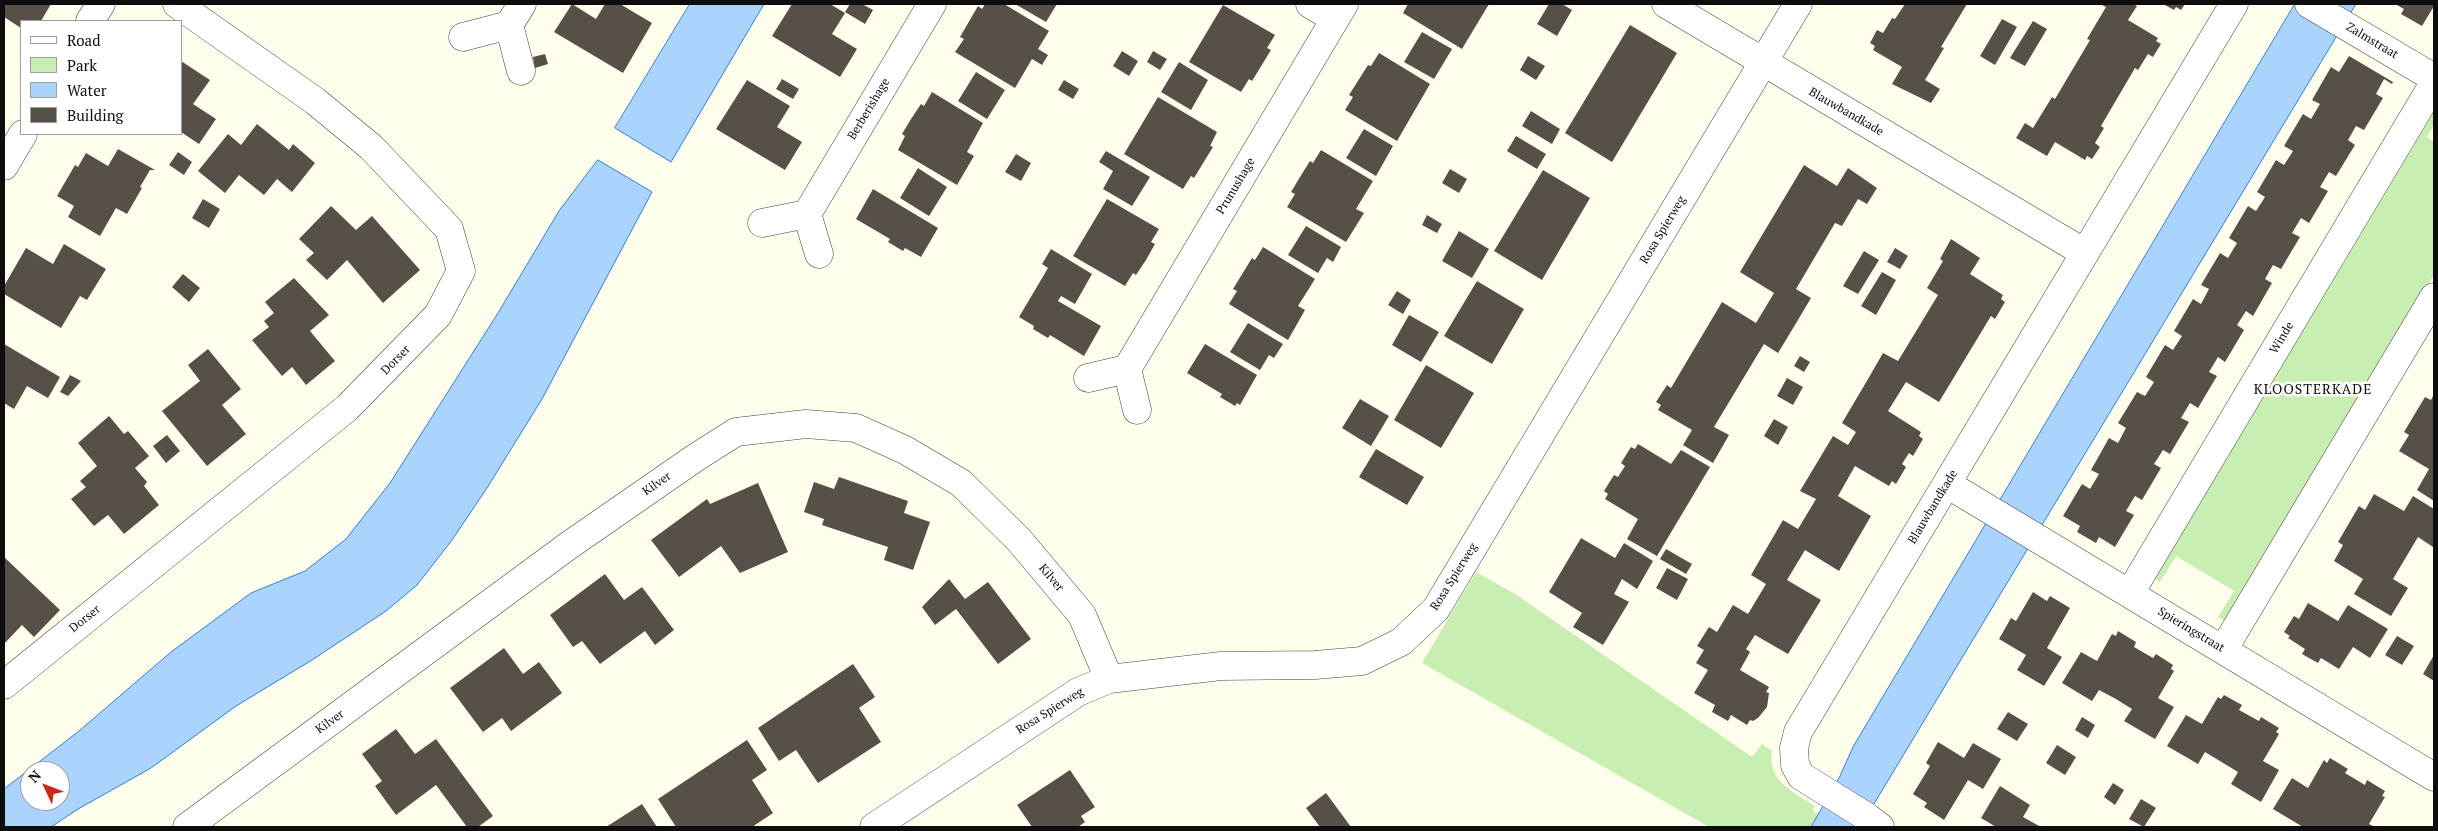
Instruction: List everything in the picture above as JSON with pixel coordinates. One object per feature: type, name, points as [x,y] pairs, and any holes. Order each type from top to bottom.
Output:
[{"type":"street","points":[[91,20],[101,4]]},
{"type":"street","name":"Dorser","points":[[4,685],[347,408],[438,316],[461,271],[449,229],[371,147],[315,101],[177,4]]},
{"type":"street","name":"Berberishage","points":[[807,214],[932,4]]},
{"type":"street","points":[[1310,4],[1340,11]]},
{"type":"street","points":[[1666,4],[1763,62]]},
{"type":"street","name":"Rosa Spierweg","points":[[874,827],[1078,692],[1108,679],[1221,666],[1315,665],[1362,661],[1401,642],[1436,609],[1798,4]]},
{"type":"street","name":"Blauwbandkade","points":[[1873,822],[1801,776],[1795,765],[1794,748],[1798,732],[2234,4]]},
{"type":"street","name":"Zalmstraat","points":[[2309,4],[2434,78]]},
{"type":"street","name":"Prunushage","points":[[1127,369],[1340,11]]},
{"type":"street","points":[[463,37],[516,15],[521,71]]},
{"type":"street","name":"Blauwbandkade","points":[[1763,62],[2085,253]]},
{"type":"street","name":"Winde","points":[[2130,593],[2434,83]]},
{"type":"street","points":[[4,166],[22,135]]},
{"type":"street","points":[[762,223],[807,214],[819,254]]},
{"type":"street","points":[[2223,650],[2434,297]]},
{"type":"street","points":[[1088,378],[1127,369],[1137,410]]},
{"type":"street","name":"Kilver","points":[[187,827],[568,546],[694,458],[736,432],[806,424],[856,428],[905,450],[961,482],[1019,540],[1082,615],[1108,679]]},
{"type":"street","name":"Spieringstraat","points":[[1947,484],[1990,508],[2434,777]]},
{"type":"green space","points":[[2434,107],[2434,124],[2427,137],[2434,142],[2434,275],[2227,622],[2218,617],[2234,591],[2176,556],[2160,582],[2152,577]]},
{"type":"green space","points":[[1476,572],[1515,594],[1752,757],[1762,744],[1772,751],[1774,770],[1778,778],[1790,790],[1815,806],[1813,811],[1818,815],[1811,827],[1709,827],[1422,663]]},
{"type":"water","points":[[690,4],[764,4],[671,162],[615,128]]},
{"type":"water","points":[[2295,4],[2356,4],[1860,827],[1811,827],[1840,776],[1853,747]]},
{"type":"water","points":[[598,160],[652,192],[542,399],[487,488],[452,540],[417,585],[386,611],[312,660],[236,706],[151,768],[78,809],[51,827],[4,827],[4,789],[20,777],[20,811],[70,811],[70,761],[40,761],[79,731],[171,652],[251,593],[305,571],[346,539],[390,483],[498,313],[559,211]]},
{"type":"building","points":[[4,4],[51,4],[42,20],[20,20],[20,27],[4,17]]},
{"type":"building","points":[[572,4],[596,19],[605,4],[620,4],[652,23],[623,73],[554,32]]},
{"type":"building","points":[[792,4],[830,4],[845,13],[832,34],[857,49],[840,77],[772,36]]},
{"type":"building","points":[[850,4],[862,4],[873,10],[865,24],[845,12]]},
{"type":"building","points":[[985,4],[1004,4],[1049,31],[1038,49],[1048,55],[1042,65],[1032,59],[1015,88],[955,52],[964,39],[960,37],[978,6],[982,9]]},
{"type":"building","points":[[1015,4],[1057,4],[1046,22]]},
{"type":"building","points":[[1408,4],[1489,4],[1462,49],[1403,13]]},
{"type":"building","points":[[1549,4],[1562,4],[1572,10],[1557,36],[1537,24]]},
{"type":"building","points":[[1905,4],[1967,4],[1941,47],[1944,48],[1925,80],[1940,89],[1931,103],[1892,84],[1902,67],[1873,50],[1875,46],[1870,43],[1877,30],[1883,33],[1892,18],[1895,19]]},
{"type":"building","points":[[2100,4],[2133,4],[2137,6],[2128,20],[2158,38],[2156,41],[2161,44],[2153,57],[2148,54],[2138,70],[2135,68],[2101,126],[2104,128],[2095,143],[2100,147],[2092,159],[2087,156],[2085,160],[2055,142],[2047,156],[2016,138],[2025,123],[2033,128],[2052,97],[2055,99],[2090,40],[2087,39],[2106,7]]},
{"type":"building","points":[[2163,4],[2185,4],[2181,10],[2176,7],[2174,10]]},
{"type":"building","points":[[2395,4],[2434,4],[2434,6],[2422,26],[2401,14],[2404,9]]},
{"type":"building","points":[[1223,5],[1275,35],[1267,48],[1271,50],[1252,81],[1249,79],[1241,92],[1189,62]]},
{"type":"building","points":[[2002,19],[2017,27],[1995,65],[1980,56]]},
{"type":"building","points":[[2033,21],[2047,29],[2025,66],[2010,58]]},
{"type":"building","points":[[1630,25],[1677,53],[1612,162],[1565,133]]},
{"type":"building","points":[[1422,32],[1452,49],[1434,79],[1404,62]]},
{"type":"building","points":[[1122,51],[1138,61],[1129,76],[1113,66]]},
{"type":"building","points":[[1153,51],[1167,59],[1160,70],[1147,62]]},
{"type":"building","points":[[1379,53],[1430,84],[1397,141],[1345,110],[1353,97],[1349,95],[1368,65],[1371,66]]},
{"type":"building","points":[[545,54],[548,64],[535,68],[533,57]]},
{"type":"building","points":[[1528,56],[1545,66],[1536,80],[1520,70]]},
{"type":"building","points":[[2349,56],[2393,82],[2392,84],[2384,79],[2376,94],[2383,98],[2364,130],[2356,126],[2348,140],[2355,145],[2336,176],[2329,172],[2320,187],[2328,191],[2309,223],[2301,218],[2292,233],[2300,237],[2281,269],[2273,265],[2265,279],[2272,283],[2253,316],[2246,311],[2237,325],[2244,330],[2225,362],[2218,357],[2209,372],[2217,376],[2198,408],[2190,403],[2181,418],[2189,422],[2170,454],[2163,450],[2154,464],[2161,468],[2142,500],[2135,496],[2126,511],[2134,515],[2115,547],[2099,537],[2096,543],[2077,532],[2080,526],[2063,516],[2082,484],[2090,489],[2099,474],[2091,470],[2109,438],[2118,443],[2126,428],[2118,423],[2137,392],[2145,396],[2154,382],[2146,377],[2165,345],[2173,350],[2182,336],[2174,331],[2193,299],[2201,304],[2209,289],[2201,285],[2220,253],[2228,258],[2237,243],[2229,238],[2248,206],[2256,211],[2265,197],[2257,192],[2276,160],[2284,165],[2293,151],[2284,146],[2303,114],[2311,119],[2320,104],[2312,100],[2331,67],[2339,72]]},
{"type":"building","points":[[182,62],[210,80],[193,104],[216,119],[199,144],[182,133]]},
{"type":"building","points":[[1179,62],[1208,80],[1191,110],[1161,92]]},
{"type":"building","points":[[976,72],[1005,90],[987,119],[958,101]]},
{"type":"building","points":[[782,79],[799,89],[793,99],[776,89]]},
{"type":"building","points":[[747,80],[790,106],[777,127],[802,142],[785,170],[716,129]]},
{"type":"building","points":[[1064,80],[1079,89],[1073,99],[1058,90]]},
{"type":"building","points":[[932,92],[983,123],[967,152],[974,156],[957,185],[898,150],[905,136],[902,134],[921,104],[924,106]]},
{"type":"building","points":[[1158,97],[1217,132],[1210,146],[1213,147],[1194,178],[1191,176],[1183,189],[1124,154]]},
{"type":"building","points":[[1531,111],[1560,129],[1552,144],[1522,126]]},
{"type":"building","points":[[257,124],[289,150],[293,144],[315,163],[292,192],[277,179],[264,195],[239,175],[225,193],[198,171],[228,134],[241,145]]},
{"type":"building","points":[[1364,129],[1393,146],[1376,176],[1346,158]]},
{"type":"building","points":[[1516,136],[1546,154],[1537,169],[1507,151]]},
{"type":"building","points":[[118,149],[155,170],[150,170],[127,214],[116,208],[100,236],[68,217],[74,206],[57,196],[75,165],[78,167],[86,153],[108,166]]},
{"type":"building","points":[[1321,150],[1373,181],[1356,209],[1364,213],[1346,242],[1287,207],[1295,194],[1291,192],[1310,161],[1313,163]]},
{"type":"building","points":[[1106,151],[1150,177],[1132,206],[1103,189],[1113,171],[1099,162]]},
{"type":"building","points":[[178,152],[192,162],[184,175],[169,165]]},
{"type":"building","points":[[1016,154],[1031,163],[1021,181],[1005,172]]},
{"type":"building","points":[[1804,165],[1837,186],[1848,168],[1877,188],[1867,204],[1858,199],[1842,226],[1835,223],[1796,289],[1811,298],[1795,325],[1778,353],[1764,344],[1714,427],[1729,435],[1713,463],[1683,445],[1692,430],[1658,410],[1661,405],[1656,402],[1667,385],[1671,388],[1722,302],[1756,323],[1774,293],[1740,272]]},
{"type":"building","points":[[918,168],[947,187],[929,216],[900,198]]},
{"type":"building","points":[[1450,169],[1467,179],[1459,193],[1442,183]]},
{"type":"building","points":[[1543,170],[1590,198],[1542,280],[1494,251]]},
{"type":"building","points":[[873,189],[938,228],[921,257],[905,248],[903,251],[888,242],[890,239],[856,219]]},
{"type":"building","points":[[203,199],[220,209],[209,228],[192,218]]},
{"type":"building","points":[[1107,199],[1159,229],[1151,242],[1155,244],[1146,260],[1136,275],[1133,273],[1125,286],[1073,256]]},
{"type":"building","points":[[331,206],[356,230],[372,216],[420,270],[383,303],[347,260],[327,280],[306,260],[314,253],[299,239]]},
{"type":"building","points":[[1427,215],[1442,224],[1437,233],[1422,225]]},
{"type":"building","points":[[1306,226],[1341,247],[1333,262],[1327,258],[1318,273],[1288,255]]},
{"type":"building","points":[[1459,231],[1489,249],[1472,278],[1442,261]]},
{"type":"building","points":[[1951,239],[1980,258],[1970,274],[2003,295],[2001,299],[2005,302],[1995,319],[1991,316],[1939,402],[1906,382],[1888,411],[1921,432],[1919,436],[1923,439],[1913,456],[1909,453],[1902,464],[1906,467],[1896,484],[1892,481],[1889,486],[1855,466],[1838,496],[1871,516],[1839,571],[1805,550],[1787,580],[1821,600],[1788,654],[1755,635],[1746,649],[1750,652],[1740,670],[1769,687],[1766,692],[1769,693],[1767,707],[1758,718],[1753,721],[1750,720],[1747,725],[1731,715],[1728,721],[1712,712],[1715,705],[1694,693],[1708,670],[1696,663],[1704,650],[1697,646],[1709,627],[1717,632],[1733,605],[1748,614],[1766,584],[1751,575],[1783,520],[1798,529],[1816,499],[1800,491],[1833,436],[1848,445],[1856,432],[1842,423],[1883,353],[1898,361],[1938,295],[1927,288],[1943,261],[1940,259]]},
{"type":"building","points":[[64,244],[106,269],[87,300],[80,296],[61,328],[4,294],[4,286],[26,248],[53,264]]},
{"type":"building","points":[[1263,247],[1315,279],[1298,306],[1305,310],[1288,340],[1229,304],[1237,291],[1233,289],[1252,258],[1255,260]]},
{"type":"building","points":[[1895,248],[1908,256],[1900,269],[1887,262]]},
{"type":"building","points":[[1051,249],[1092,274],[1075,304],[1061,296],[1058,301],[1101,326],[1084,356],[1050,335],[1048,338],[1033,329],[1034,326],[1019,317],[1048,268],[1042,264]]},
{"type":"building","points":[[1864,251],[1879,260],[1858,294],[1843,286]]},
{"type":"building","points":[[1882,272],[1896,280],[1876,315],[1861,306]]},
{"type":"building","points":[[183,274],[200,288],[189,302],[172,287]]},
{"type":"building","points":[[294,278],[329,315],[310,331],[335,361],[306,385],[292,367],[282,376],[252,340],[269,327],[264,321],[274,313],[265,302]]},
{"type":"building","points":[[1477,281],[1524,309],[1492,364],[1444,336]]},
{"type":"building","points":[[1397,291],[1411,300],[1403,314],[1388,305]]},
{"type":"building","points":[[1409,315],[1439,332],[1421,362],[1392,345]]},
{"type":"building","points":[[1248,323],[1283,344],[1274,358],[1269,355],[1260,370],[1230,352]]},
{"type":"building","points":[[4,344],[60,377],[48,398],[27,386],[14,409],[4,403]]},
{"type":"building","points":[[1205,344],[1257,375],[1240,405],[1237,403],[1235,406],[1220,397],[1222,394],[1187,373]]},
{"type":"building","points":[[208,349],[241,389],[222,405],[246,434],[207,466],[162,411],[200,381],[188,365]]},
{"type":"building","points":[[1800,356],[1810,362],[1804,372],[1794,366]]},
{"type":"building","points":[[1426,365],[1474,393],[1441,448],[1394,420]]},
{"type":"building","points":[[70,375],[81,381],[68,396],[60,392]]},
{"type":"building","points":[[1787,378],[1803,387],[1793,405],[1777,396]]},
{"type":"building","points":[[2434,394],[2434,501],[2417,490],[2429,469],[2399,451],[2409,435],[2404,432],[2425,397],[2431,400]]},
{"type":"building","points":[[1360,399],[1389,416],[1371,446],[1342,428]]},
{"type":"building","points":[[109,416],[124,434],[128,431],[149,456],[135,468],[147,482],[144,486],[159,505],[124,534],[108,515],[94,526],[71,499],[86,487],[80,481],[97,466],[78,443]]},
{"type":"building","points":[[1774,419],[1788,427],[1778,445],[1764,436]]},
{"type":"building","points":[[167,435],[180,451],[166,463],[153,446]]},
{"type":"building","points":[[1638,444],[1671,464],[1681,450],[1710,467],[1657,556],[1627,539],[1638,519],[1605,499],[1608,494],[1604,491],[1614,475],[1618,477],[1625,466],[1621,463],[1631,447],[1635,449]]},
{"type":"building","points":[[1376,449],[1424,477],[1407,505],[1359,477]]},
{"type":"building","points":[[839,477],[908,501],[904,513],[930,522],[913,570],[884,560],[888,547],[822,525],[824,519],[804,512],[814,482],[834,489]]},
{"type":"building","points":[[758,483],[788,552],[740,573],[721,546],[679,577],[651,540],[707,499],[710,504]]},
{"type":"building","points":[[2374,494],[2404,511],[2413,496],[2434,509],[2434,545],[2433,547],[2418,537],[2393,579],[2408,588],[2391,616],[2354,594],[2363,579],[2334,561],[2343,545],[2338,542],[2359,506],[2365,510]]},
{"type":"building","points":[[1581,538],[1615,558],[1624,543],[1653,561],[1637,589],[1622,579],[1614,594],[1629,602],[1603,645],[1573,627],[1582,613],[1549,592]]},
{"type":"building","points":[[1666,549],[1692,564],[1686,574],[1660,559]]},
{"type":"building","points":[[4,557],[60,610],[34,637],[22,625],[4,644]]},
{"type":"building","points":[[1667,568],[1688,579],[1677,600],[1656,588]]},
{"type":"building","points":[[605,574],[624,600],[642,587],[674,630],[655,645],[645,631],[600,664],[582,641],[573,647],[550,615]]},
{"type":"building","points":[[949,579],[965,599],[988,582],[1031,639],[998,664],[956,609],[935,625],[922,607]]},
{"type":"building","points":[[2033,592],[2047,601],[2050,596],[2070,608],[2047,648],[2062,657],[2044,686],[2017,670],[2026,655],[1999,639],[2011,618],[2016,621]]},
{"type":"building","points":[[2308,603],[2338,621],[2348,605],[2388,629],[2370,658],[2353,647],[2339,669],[2321,658],[2318,663],[2302,654],[2305,649],[2288,638],[2290,636],[2284,632],[2294,616],[2299,619]]},
{"type":"building","points":[[2118,631],[2136,642],[2134,647],[2153,658],[2156,654],[2173,665],[2171,669],[2174,671],[2158,698],[2174,707],[2155,739],[2124,721],[2132,709],[2116,699],[2099,690],[2092,701],[2062,683],[2081,652],[2097,661],[2112,634],[2116,636]]},
{"type":"building","points":[[2397,636],[2414,646],[2402,665],[2385,655]]},
{"type":"building","points":[[504,648],[523,674],[539,662],[562,693],[511,731],[502,718],[483,732],[450,688]]},
{"type":"building","points":[[2434,655],[2434,681],[2423,674]]},
{"type":"building","points":[[853,664],[875,697],[859,708],[881,742],[818,783],[796,750],[779,761],[758,728]]},
{"type":"building","points":[[2224,695],[2242,705],[2239,710],[2259,721],[2261,717],[2279,728],[2276,732],[2279,734],[2263,761],[2279,770],[2261,802],[2231,784],[2238,772],[2205,752],[2198,764],[2167,746],[2186,715],[2202,724],[2218,697],[2221,699]]},
{"type":"building","points":[[2008,712],[2028,724],[2017,741],[1997,729]]},
{"type":"building","points":[[2082,717],[2095,725],[2088,738],[2075,730]]},
{"type":"building","points":[[396,729],[415,754],[436,739],[493,816],[478,827],[467,827],[436,785],[396,815],[375,786],[382,781],[362,754]]},
{"type":"building","points":[[747,740],[767,770],[752,780],[773,813],[752,827],[676,827],[658,799]]},
{"type":"building","points":[[1938,742],[1964,758],[1973,743],[2001,759],[1983,789],[1968,780],[1944,820],[1924,807],[1927,803],[1913,794],[1930,766],[1926,763]]},
{"type":"building","points":[[2057,745],[2076,757],[2065,775],[2046,763]]},
{"type":"building","points":[[2330,758],[2348,769],[2345,773],[2365,785],[2367,780],[2385,791],[2382,796],[2385,797],[2369,824],[2375,827],[2303,827],[2273,809],[2292,778],[2308,788],[2324,760],[2327,763]]},
{"type":"building","points":[[1070,770],[1095,807],[1081,816],[1085,822],[1078,827],[1032,827],[1017,805]]},
{"type":"building","points":[[2113,783],[2124,790],[2115,805],[2104,797]]},
{"type":"building","points":[[2000,786],[2030,805],[2023,817],[2041,827],[1996,827],[1981,818]]},
{"type":"building","points":[[1326,793],[1351,827],[1320,827],[1306,808]]},
{"type":"building","points":[[2141,799],[2156,808],[2144,827],[2129,819]]},
{"type":"building","points":[[642,804],[657,827],[606,827]]},
{"type":"district","name":"KLOOSTERKADE","points":[[2313,390]]}]
